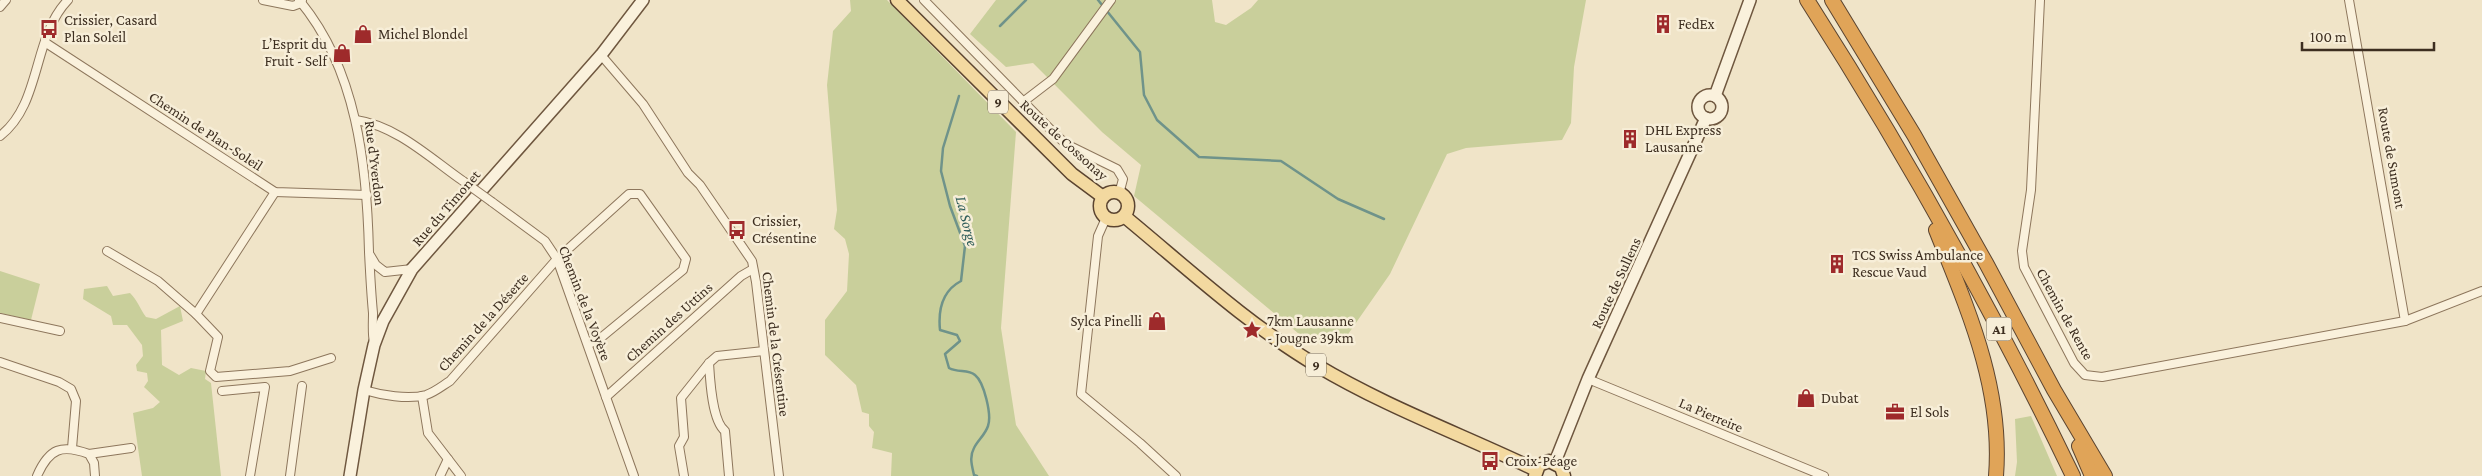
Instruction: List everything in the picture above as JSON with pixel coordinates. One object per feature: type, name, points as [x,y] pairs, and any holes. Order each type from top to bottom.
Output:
[{"type":"highway","name":"A1","points":[[1807,0],[1973,281],[2073,476]]},
{"type":"highway","name":"A1","points":[[1832,0],[1945,190],[2054,390],[2092,476]]},
{"type":"highway","points":[[1918,185],[1971,320],[1985,363],[1996,420],[1996,476]]},
{"type":"highway","points":[[2054,390],[2105,476]]},
{"type":"main road","name":"Rue du Timonet","points":[[350,476],[364,390],[374,345],[387,314],[412,269],[601,55],[644,0]]},
{"type":"main road","name":"Route de Cossonay","points":[[897,0],[1065,167],[1086,186],[1103,197]]},
{"type":"main road","points":[[1715,96],[1750,0]]},
{"type":"main road","points":[[1707,95],[1715,96],[1720,101],[1720,112],[1713,118],[1706,118],[1698,110],[1699,102],[1707,95]]},
{"type":"main road","name":"Route de Sullens","points":[[1555,462],[1588,379],[1706,118]]},
{"type":"main road","points":[[1111,193],[1119,194],[1128,204],[1124,216],[1113,220],[1106,218],[1100,206],[1103,197],[1111,193]]},
{"type":"main road","name":"9","points":[[1124,216],[1252,321],[1308,361],[1366,393],[1535,473]]},
{"type":"main road","points":[[1535,473],[1544,462],[1555,462],[1561,467],[1564,476]]},
{"type":"street","points":[[0,7],[6,0]]},
{"type":"street","points":[[0,136],[9,129],[23,107],[53,23],[68,0]]},
{"type":"street","points":[[263,0],[293,6],[301,1]]},
{"type":"street","points":[[924,0],[1066,144],[1117,169],[1123,179],[1119,194]]},
{"type":"street","points":[[1023,102],[1053,79],[1111,0]]},
{"type":"street","name":"Chemin de Rente","points":[[2040,0],[2031,190],[2022,251],[2024,267],[2074,363],[2084,375],[2102,376],[2406,321]]},
{"type":"street","name":"Route de Sumont","points":[[2349,0],[2406,321]]},
{"type":"street","name":"Rue d'Yverdon","points":[[301,1],[332,56],[356,120],[363,156],[367,195],[374,345]]},
{"type":"street","name":"Chemin de Plan-Soleil","points":[[46,44],[275,192],[367,195]]},
{"type":"street","name":"Chemin de la Crésentine","points":[[601,55],[643,104],[688,173],[700,185],[746,252],[753,269],[779,476]]},
{"type":"street","name":"Chemin de la Voyère","points":[[356,120],[370,122],[392,131],[546,241],[557,259],[634,476]]},
{"type":"street","points":[[196,314],[275,192]]},
{"type":"street","name":"Chemin de la Déserte","points":[[364,390],[394,395],[422,396],[434,392],[450,381],[463,369],[557,259],[629,194],[634,192],[640,194],[686,259],[683,270],[597,341],[588,344]]},
{"type":"street","points":[[1106,218],[1098,236],[1080,394],[1176,476]]},
{"type":"street","points":[[106,251],[158,281],[196,314],[218,338],[210,371],[216,377],[290,371],[331,358]]},
{"type":"street","points":[[369,254],[376,265],[385,272],[412,269]]},
{"type":"street","name":"Chemin des Uttins","points":[[606,397],[741,276],[753,269]]},
{"type":"street","points":[[2406,321],[2482,291]]},
{"type":"street","points":[[0,318],[60,331]]},
{"type":"street","points":[[684,476],[680,446],[684,437],[681,398],[709,363],[717,356],[764,351]]},
{"type":"street","points":[[0,362],[59,382],[71,389],[76,401],[72,448]]},
{"type":"street","points":[[709,363],[712,399],[719,427],[725,431],[728,476]]},
{"type":"street","name":"La Pierreire","points":[[1588,379],[1824,476]]},
{"type":"street","points":[[290,476],[302,386]]},
{"type":"street","points":[[222,391],[265,387],[250,476]]},
{"type":"street","points":[[422,396],[424,420],[428,433],[461,476]]},
{"type":"street","points":[[37,476],[50,454],[62,448],[72,448],[89,454],[131,448]]},
{"type":"street","points":[[89,454],[94,463],[95,476]]},
{"type":"street","points":[[440,476],[448,459]]},
{"type":"green space","points":[[850,0],[887,0],[1016,132],[1001,328],[1016,425],[1049,476],[891,476],[892,453],[872,448],[874,432],[869,426],[869,414],[862,412],[856,385],[825,355],[825,320],[847,291],[849,254],[845,239],[834,229],[837,210],[827,85],[833,31],[851,11]]},
{"type":"green space","points":[[996,0],[1212,0],[1215,22],[1226,25],[1251,8],[1258,0],[1586,0],[1574,67],[1571,123],[1562,140],[1466,148],[1447,154],[1390,274],[1344,340],[1311,344],[1134,196],[1141,165],[1102,132],[1033,63],[1006,67],[970,34]]},
{"type":"green space","points":[[0,271],[40,284],[31,320],[0,313]]},
{"type":"green space","points":[[107,286],[113,296],[130,293],[146,317],[156,319],[180,306],[183,321],[161,330],[162,365],[179,375],[191,368],[206,371],[205,379],[211,383],[221,476],[142,476],[133,413],[153,408],[160,402],[144,387],[148,381],[147,373],[137,371],[136,365],[143,356],[142,345],[127,325],[113,325],[111,316],[83,299],[84,289]]},
{"type":"green space","points":[[2031,416],[2057,476],[2015,476],[2017,462],[2015,419]]},
{"type":"waterway","name":"La Sorge","points":[[1000,26],[1026,0]]},
{"type":"waterway","points":[[1098,0],[1140,52],[1144,95],[1157,120],[1199,157],[1281,161],[1338,199],[1384,219]]},
{"type":"waterway","name":"La Sorge","points":[[959,96],[943,148],[941,171],[950,206],[965,246],[961,281],[949,290],[945,296],[941,308],[940,330],[957,335],[960,341],[945,354],[949,368],[975,375],[981,384],[986,399],[989,414],[988,426],[972,451],[971,462],[974,475],[977,476]]},
{"type":"place","name":"FedEx","points":[[1663,24]]},
{"type":"place","name":"Crissier, Casard Plan Soleil","points":[[49,29]]},
{"type":"place","name":"Michel Blondel","points":[[363,34]]},
{"type":"place","name":"L’Esprit du Fruit - Self","points":[[342,53]]},
{"type":"place","name":"DHL Express Lausanne","points":[[1630,139]]},
{"type":"place","name":"Crissier, Crésentine","points":[[737,230]]},
{"type":"place","name":"TCS Swiss Ambulance Rescue Vaud","points":[[1837,264]]},
{"type":"place","name":"Sylca Pinelli","points":[[1157,321]]},
{"type":"place","name":"7km Lausanne - Jougne 39km","points":[[1252,330]]},
{"type":"place","name":"Dubat","points":[[1806,398]]},
{"type":"place","name":"El Sols","points":[[1895,412]]},
{"type":"place","name":"Croix-Péage","points":[[1490,461]]}]
